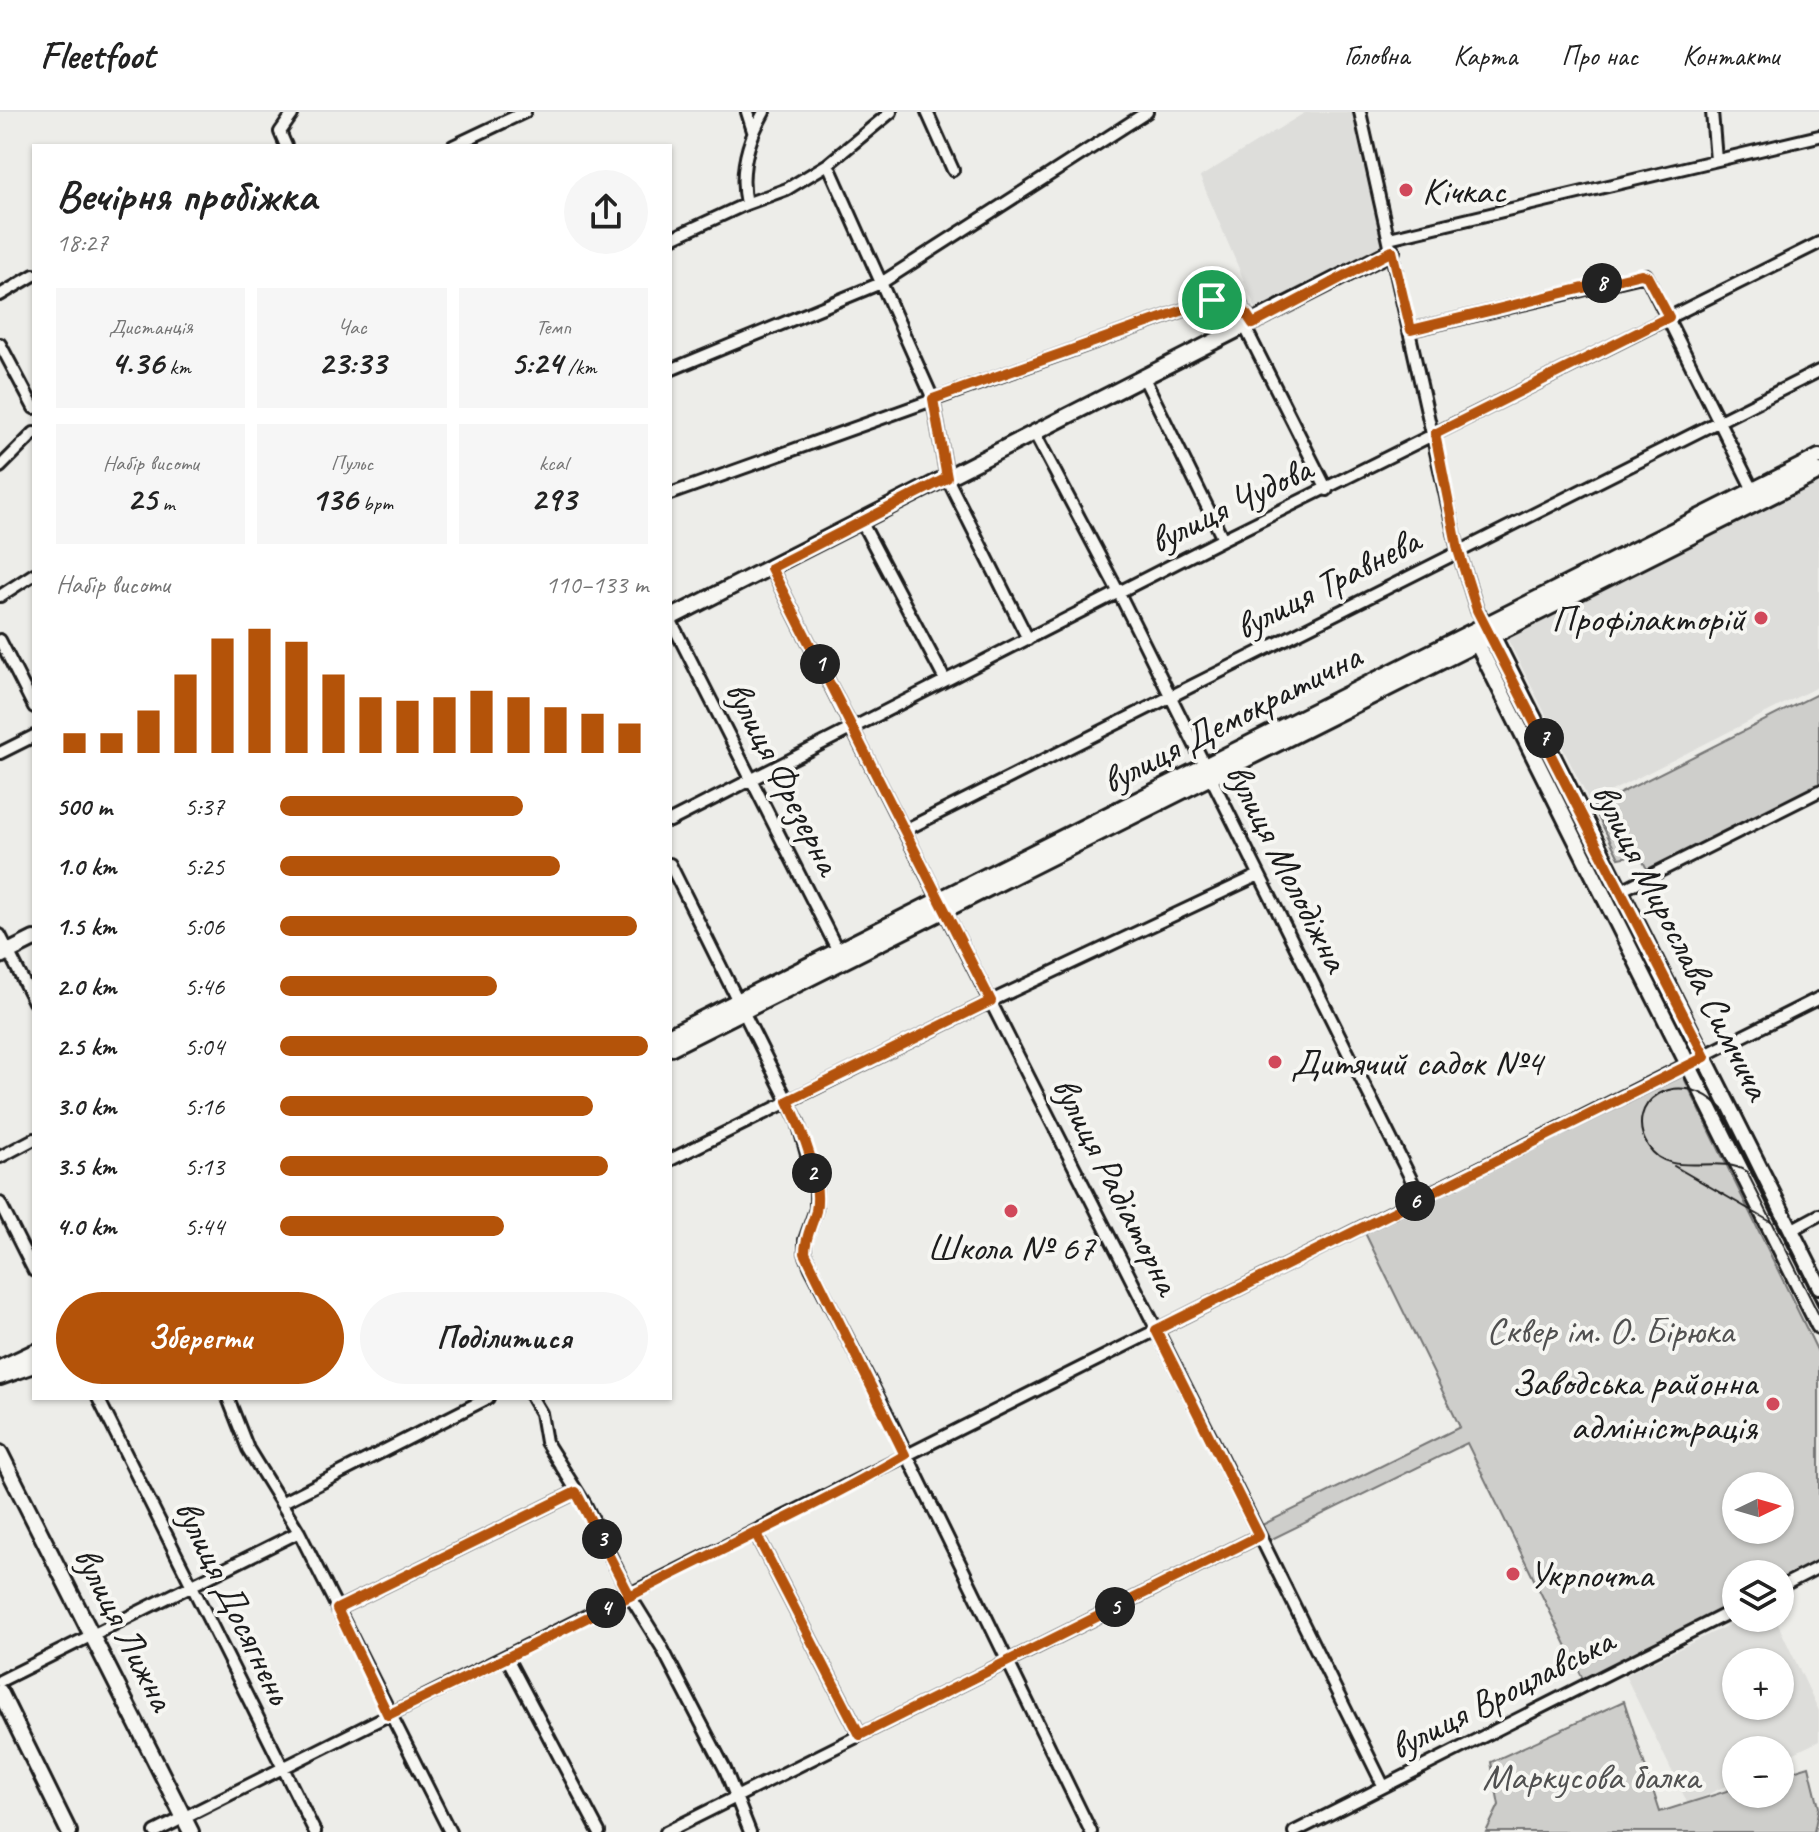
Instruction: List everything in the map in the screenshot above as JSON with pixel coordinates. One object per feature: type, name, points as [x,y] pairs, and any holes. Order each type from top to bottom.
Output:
[{"type":"street","points":[[457,144],[525,112]]},
{"type":"street","points":[[747,112],[753,131]]},
{"type":"street","points":[[746,204],[743,174],[753,131],[764,112]]},
{"type":"street","points":[[672,238],[787,189],[828,164],[891,112]]},
{"type":"street","points":[[927,112],[953,170]]},
{"type":"street","points":[[672,369],[881,283],[1147,112]]},
{"type":"street","points":[[1360,112],[1435,434],[1458,550],[1477,610],[1490,630]]},
{"type":"street","points":[[1712,112],[1716,160]]},
{"type":"street","points":[[285,144],[280,132],[292,115]]},
{"type":"street","points":[[672,618],[1249,326],[1391,245],[1819,136]]},
{"type":"street","points":[[828,164],[933,399],[947,478],[1028,639]]},
{"type":"street","name":"вулиця Чудова","points":[[672,820],[1223,539],[1819,243]]},
{"type":"street","points":[[1411,330],[1641,274],[1647,276],[1753,490]]},
{"type":"street","points":[[0,295],[32,276]]},
{"type":"street","points":[[672,493],[1221,298],[1237,300],[1327,490]]},
{"type":"street","points":[[0,344],[32,404]]},
{"type":"street","name":"вулиця Травнева","points":[[905,830],[1819,371]]},
{"type":"street","points":[[1144,378],[1223,539]]},
{"type":"street","name":"вулиця Молодіжна","points":[[1035,434],[1119,593],[1421,1199]]},
{"type":"street","points":[[1,464],[32,435]]},
{"type":"street","name":"вулиця Демократична","points":[[672,1047],[740,1007],[1475,638],[1819,457]]},
{"type":"street","name":"вулиця Демократична","points":[[1490,630],[1819,472]]},
{"type":"street","points":[[862,523],[945,680]]},
{"type":"street","name":"вулиця Радіаторна","points":[[771,568],[944,906],[1383,1785]]},
{"type":"street","points":[[0,596],[32,575]]},
{"type":"street","points":[[1475,638],[1477,610]]},
{"type":"street","name":"вулиця Фрезерна","points":[[672,623],[841,957]]},
{"type":"street","name":"вулиця Мирослава Симчича","points":[[1490,630],[1819,1286]]},
{"type":"street","name":"вулиця Мирослава Симчича","points":[[1475,638],[1819,1326]]},
{"type":"street","points":[[0,640],[32,703]]},
{"type":"street","points":[[0,753],[32,737]]},
{"type":"street","points":[[1620,891],[1819,791]]},
{"type":"street","points":[[672,868],[798,1122],[816,1188],[816,1209],[805,1240],[805,1253],[1091,1832]]},
{"type":"street","points":[[672,1159],[991,1001],[1259,875]]},
{"type":"street","points":[[0,935],[4,954],[32,999]]},
{"type":"street","points":[[4,954],[32,940]]},
{"type":"street","points":[[155,1832],[1819,998]]},
{"type":"street","name":"вулиця Демократична","points":[[672,1034],[740,1007]]},
{"type":"street","points":[[0,1157],[32,1140]]},
{"type":"street","points":[[0,1203],[32,1267]]},
{"type":"street","points":[[1791,1230],[1819,1215]]},
{"type":"street","points":[[0,1368],[32,1353]]},
{"type":"street","points":[[0,1377],[32,1366]]},
{"type":"street","name":"вулиця Досягнень","points":[[99,1400],[315,1832]]},
{"type":"street","points":[[229,1400],[248,1449],[299,1532],[388,1715],[450,1832]]},
{"type":"street","points":[[281,1503],[484,1400]]},
{"type":"street","points":[[533,1400],[541,1413],[546,1442],[630,1596],[661,1646],[725,1769],[734,1799],[750,1832]]},
{"type":"street","name":"вулиця Лижна","points":[[0,1453],[191,1832]]},
{"type":"street","points":[[337,1609],[576,1492]]},
{"type":"street","points":[[0,1681],[189,1584],[299,1532]]},
{"type":"street","points":[[755,1532],[860,1735]]},
{"type":"street","points":[[666,1832],[1259,1536]]},
{"type":"street","points":[[1794,1580],[1819,1567]]},
{"type":"street","name":"вулиця Вроцлавська","points":[[1294,1832],[1722,1616]]},
{"type":"street","points":[[507,1658],[599,1832]]},
{"type":"street","points":[[0,1692],[69,1832]]},
{"type":"shaded area","points":[[1306,112],[1355,112],[1387,249],[1259,316],[1200,177]]},
{"type":"shaded area","points":[[1819,479],[1819,686],[1590,802],[1507,638]]},
{"type":"shaded area","points":[[1722,1628],[1722,1632],[1782,1632],[1789,1648],[1722,1648],[1722,1720],[1794,1720],[1794,1658],[1819,1711],[1819,1741],[1794,1753],[1794,1736],[1722,1736],[1722,1788],[1688,1804],[1625,1675]]},
{"type":"green space","points":[[1819,693],[1819,784],[1648,871],[1639,854],[1619,858],[1593,807]]},
{"type":"green space","name":"Сквер ім. О. Бірюка","points":[[1683,1076],[1819,1354],[1819,1566],[1794,1579],[1794,1560],[1722,1560],[1722,1614],[1583,1679],[1467,1443],[1270,1540],[1262,1525],[1460,1427],[1365,1233]]},
{"type":"green space","name":"Маркусова балка","points":[[1624,1701],[1660,1812],[1722,1792],[1722,1808],[1794,1808],[1794,1771],[1809,1766],[1819,1807],[1814,1832],[1486,1832],[1499,1805],[1491,1762]]},
{"type":"tram line","points":[[1819,1303],[1723,1109],[1706,1096],[1688,1089],[1672,1089],[1658,1094],[1648,1103],[1642,1116],[1642,1130],[1648,1146],[1657,1156],[1669,1162],[1722,1164],[1747,1172],[1819,1315]]},
{"type":"tram line","points":[[1674,1166],[1771,1222]]},
{"type":"place","name":"Кічкас","points":[[1406,190]]},
{"type":"place","name":"Профілакторій","points":[[1761,618]]},
{"type":"place","name":"Дитячий садок №4","points":[[1275,1062]]},
{"type":"place","name":"Школа № 67","points":[[1011,1211]]},
{"type":"place","name":"Заводська районна адміністрація","points":[[1773,1404]]},
{"type":"place","name":"Укрпочта","points":[[1513,1574]]},
{"type":"route","points":[[1212,300],[933,399],[947,478],[771,568],[991,1001],[788,1101],[798,1122],[816,1188],[816,1209],[805,1240],[805,1253],[905,1455],[868,1477],[755,1532],[630,1596],[585,1504],[576,1492],[337,1609],[388,1715],[507,1658],[630,1596],[693,1564],[755,1532],[860,1735],[1259,1536],[1156,1330],[1705,1057],[1677,1007],[1493,636],[1477,610],[1458,550],[1435,434],[1669,317],[1647,276],[1641,274],[1411,330],[1392,251],[1253,324],[1244,305],[1237,300],[1212,300]]}]
